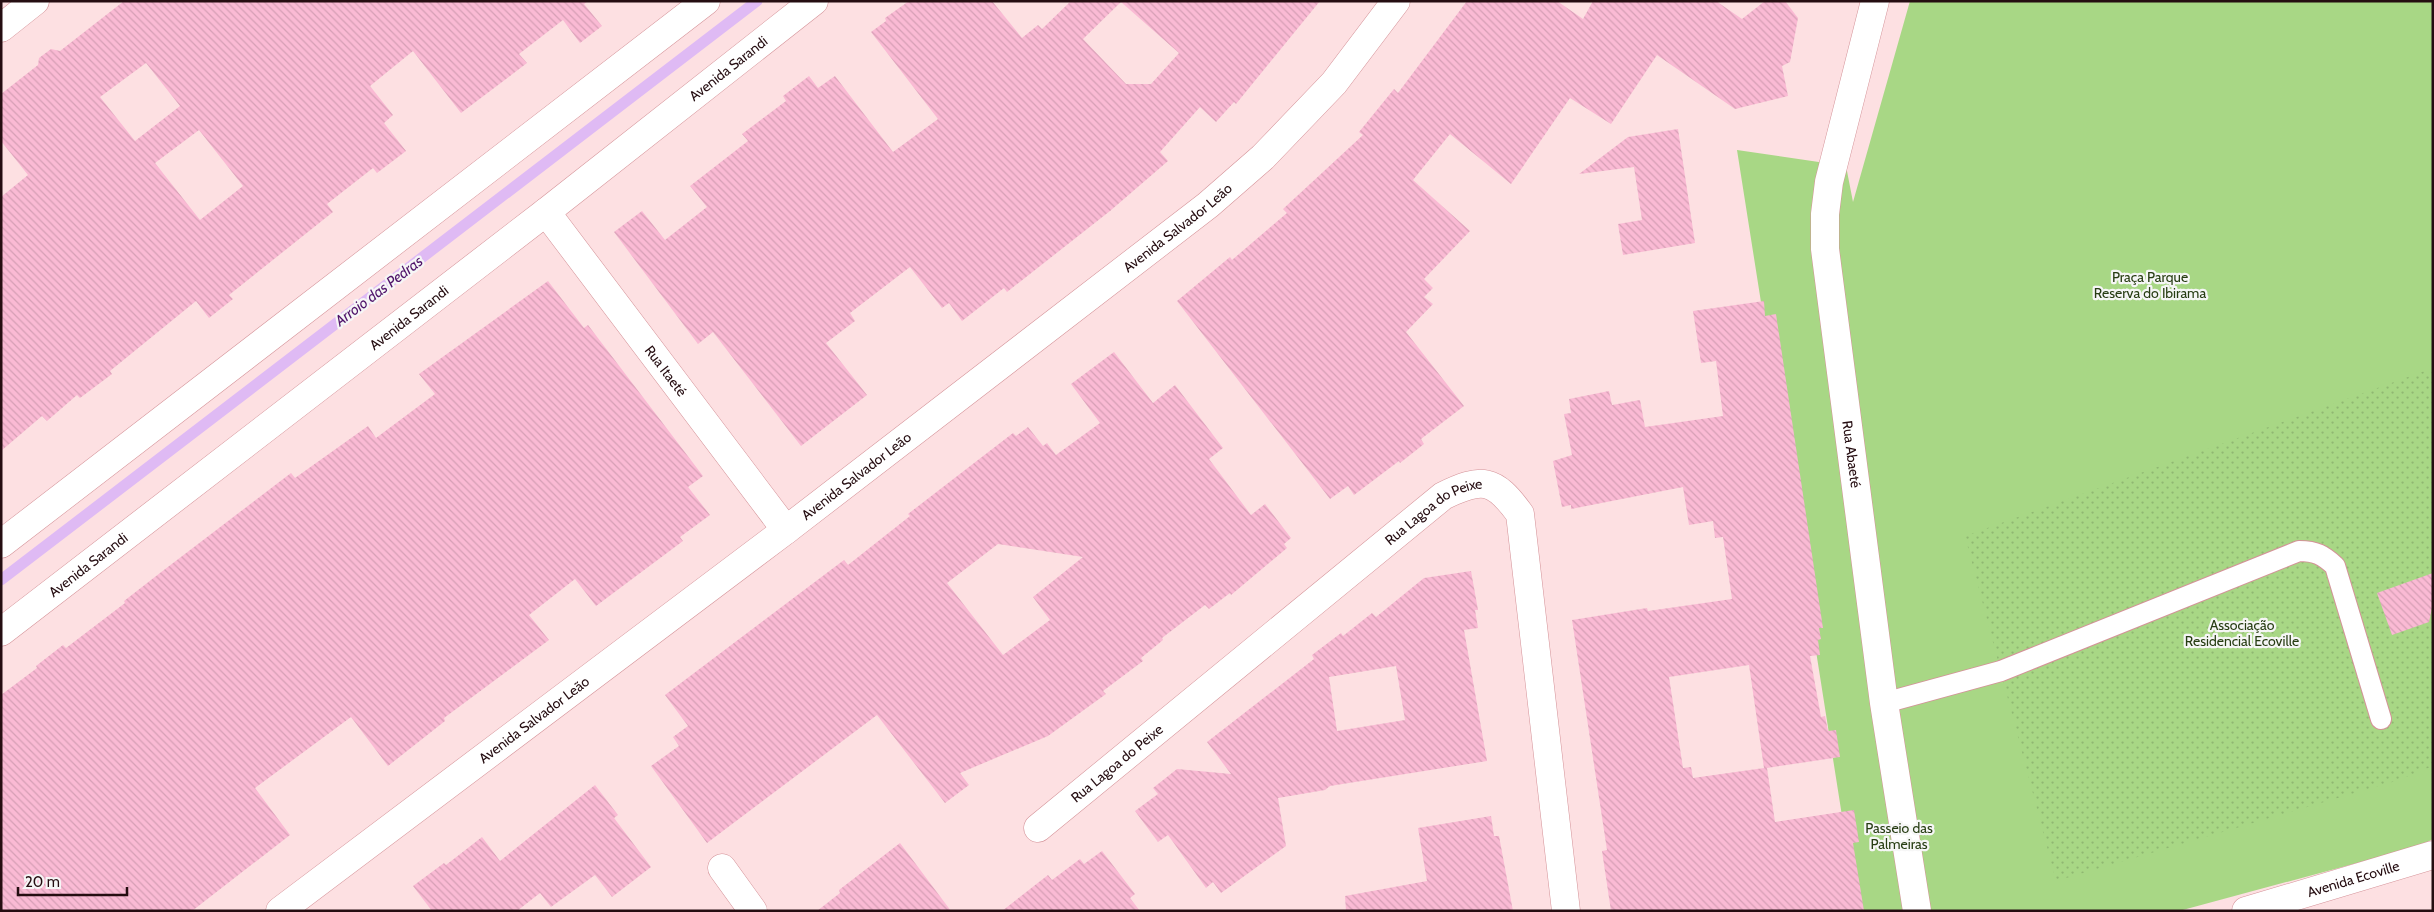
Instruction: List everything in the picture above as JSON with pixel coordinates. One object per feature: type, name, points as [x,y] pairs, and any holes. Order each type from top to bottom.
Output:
[{"type":"street","points":[[1,28],[35,1]]},
{"type":"street","points":[[1,544],[706,1]]},
{"type":"street","name":"Avenida Sarandi","points":[[1,632],[546,212],[814,1]]},
{"type":"street","name":"Avenida Salvador Leão","points":[[280,911],[786,530],[1208,205],[1263,157],[1334,83],[1396,1]]},
{"type":"street","name":"Rua Abaeté","points":[[1876,1],[1829,182],[1825,214],[1825,249],[1884,703],[1918,911]]},
{"type":"street","name":"Rua Itaeté","points":[[546,212],[786,530]]},
{"type":"street","name":"Rua Lagoa do Peixe","points":[[1038,828],[1443,496],[1464,486],[1483,482],[1504,493],[1520,514],[1566,911]]},
{"type":"street","name":"Avenida Ecoville","points":[[2246,911],[2272,907],[2433,855]]},
{"type":"street","points":[[722,868],[753,911]]},
{"type":"lane","points":[[1884,703],[2001,671],[2299,551],[2313,551],[2324,556],[2335,566],[2382,720]]},
{"type":"green space","name":"Praça Parque Reserva do Ibirama","points":[[1910,1],[2433,1],[2433,839],[2420,846],[2179,911],[1857,911],[1737,150],[1846,166],[1853,202]]},
{"type":"green space","name":"Associação Residencial Ecoville","points":[[2433,368],[2433,766],[2399,780],[2056,881],[1965,536]]},
{"type":"building","points":[[124,1],[588,1],[584,4],[602,26],[580,43],[563,20],[519,54],[527,63],[461,113],[413,51],[370,86],[393,115],[384,123],[406,151],[377,173],[373,168],[327,204],[333,212],[229,295],[233,299],[209,318],[196,301],[110,371],[112,374],[80,398],[77,395],[47,421],[42,416],[1,451],[1,197],[28,175],[1,141],[1,94],[38,65],[39,58],[51,49],[60,51]],"holes":[[[146,63],[180,106],[135,141],[100,97]],[[199,130],[243,186],[200,220],[155,163]]]},
{"type":"building","points":[[909,1],[992,1],[1022,38],[1038,25],[1042,29],[1071,1],[1320,1],[1236,104],[1234,102],[1216,122],[1200,107],[1160,152],[1168,161],[1110,211],[1007,292],[1004,288],[962,321],[949,303],[942,308],[910,267],[850,313],[855,321],[826,343],[867,395],[801,446],[713,332],[698,344],[614,232],[642,211],[665,240],[707,207],[690,186],[748,141],[742,134],[786,101],[783,96],[809,76],[818,88],[835,76],[893,152],[938,119],[871,32],[886,21],[885,18]],"holes":[[[1121,2],[1179,53],[1151,84],[1126,84],[1083,39]]]},
{"type":"building","points":[[1467,1],[1557,1],[1583,19],[1593,1],[1716,1],[1742,19],[1765,1],[1785,1],[1798,18],[1790,62],[1782,66],[1788,96],[1735,109],[1657,55],[1611,124],[1570,98],[1511,184],[1450,134],[1413,180],[1470,231],[1424,279],[1433,288],[1424,297],[1433,304],[1406,332],[1464,406],[1421,439],[1424,444],[1354,495],[1348,486],[1330,499],[1177,301],[1230,257],[1232,260],[1287,213],[1283,209],[1363,135],[1359,132],[1394,89],[1398,93]]},
{"type":"building","points":[[1678,129],[1695,243],[1623,255],[1618,224],[1642,220],[1634,167],[1579,174],[1628,137]]},
{"type":"building","points":[[548,281],[584,328],[588,325],[703,476],[688,487],[710,515],[680,537],[683,541],[596,606],[575,579],[529,615],[549,640],[444,718],[445,721],[388,766],[351,717],[255,788],[290,835],[192,911],[1,911],[1,695],[37,668],[36,666],[63,645],[66,648],[125,603],[124,601],[291,473],[295,478],[368,426],[376,438],[435,394],[419,374]]},
{"type":"building","points":[[1764,301],[1765,316],[1776,314],[1823,628],[1819,628],[1821,639],[1818,640],[1820,655],[1810,656],[1821,717],[1825,716],[1828,731],[1836,730],[1840,757],[1767,768],[1775,822],[1854,810],[1859,842],[1853,843],[1864,911],[1611,911],[1602,851],[1607,850],[1572,620],[1647,608],[1648,611],[1732,599],[1723,537],[1715,538],[1713,521],[1689,525],[1683,487],[1571,509],[1571,505],[1562,507],[1553,461],[1572,455],[1564,414],[1571,413],[1569,399],[1609,391],[1612,405],[1640,400],[1645,427],[1723,416],[1716,361],[1701,363],[1693,311]],"holes":[[[1749,665],[1764,768],[1693,778],[1691,767],[1683,768],[1669,677]]]},
{"type":"building","points":[[1114,352],[1153,403],[1175,385],[1223,448],[1209,459],[1251,515],[1265,504],[1291,538],[1284,544],[1287,548],[1231,595],[1230,593],[1209,609],[1205,605],[1162,638],[1163,640],[1141,658],[1143,661],[1103,691],[1106,694],[1048,736],[960,773],[969,785],[945,803],[877,715],[707,843],[651,766],[679,746],[673,737],[688,726],[665,695],[844,560],[848,565],[910,516],[908,514],[1013,433],[1016,436],[1028,427],[1043,446],[1047,443],[1056,455],[1100,423],[1071,384]],"holes":[[[998,544],[1083,557],[1033,597],[1050,620],[1003,655],[947,583]]]},
{"type":"building","points":[[1471,571],[1478,610],[1475,610],[1478,628],[1464,630],[1487,761],[1330,786],[1325,790],[1278,798],[1286,846],[1221,893],[1213,882],[1206,888],[1168,835],[1158,842],[1135,811],[1158,794],[1153,788],[1177,769],[1231,774],[1207,742],[1314,659],[1312,655],[1341,633],[1343,636],[1372,613],[1376,617],[1424,578]],"holes":[[[1396,666],[1405,720],[1337,731],[1329,677]]]},
{"type":"building","points":[[2433,573],[2433,603],[2429,622],[2392,635],[2377,593]]},
{"type":"building","points":[[595,785],[618,815],[614,818],[651,867],[612,897],[595,875],[551,907],[540,893],[517,911],[432,911],[413,886],[444,863],[446,865],[482,837],[500,861]]},
{"type":"building","points":[[1491,816],[1494,836],[1499,836],[1513,911],[1346,911],[1345,896],[1427,881],[1418,828]]},
{"type":"building","points":[[900,843],[951,911],[817,911],[840,893],[839,890]]},
{"type":"building","points":[[1102,851],[1135,894],[1130,898],[1140,911],[1002,911],[1048,875],[1052,880],[1080,859],[1084,864]]},
{"type":"waterway","name":"Arroio das Pedras","points":[[1,580],[757,1]]},
{"type":"park label","name":"Passeio das Palmeiras","points":[[1899,836]]}]
